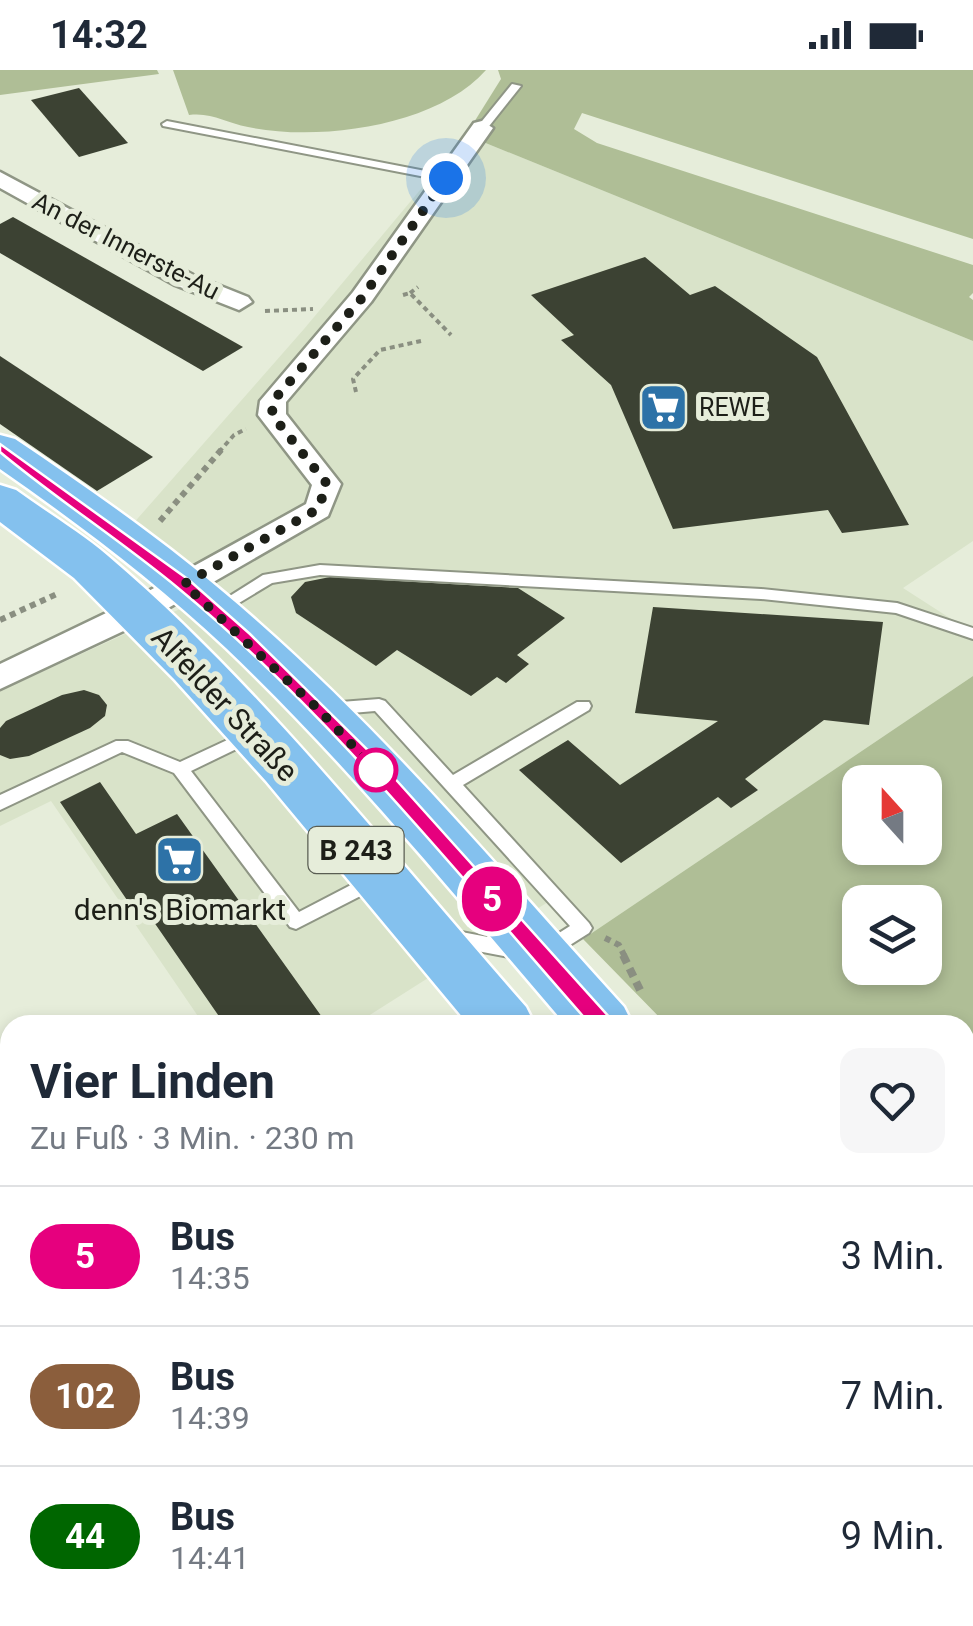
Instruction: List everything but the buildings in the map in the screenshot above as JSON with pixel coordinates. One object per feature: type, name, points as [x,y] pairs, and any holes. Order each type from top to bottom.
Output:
[{"type":"main road","name":"Alfelder Straße","points":[[0,449],[199,597],[562,941],[624,1015]]},
{"type":"main road","name":"Alfelder Straße","points":[[0,500],[91,567],[138,611],[254,734],[496,1015]]},
{"type":"street","points":[[0,678],[138,611],[199,597],[318,509],[327,484],[272,415],[273,401],[350,313],[482,128]]},
{"type":"street","name":"An der Innerste-Au","points":[[4,186],[184,280],[240,302]]},
{"type":"lane","points":[[482,128],[516,86]]},
{"type":"lane","points":[[167,124],[446,178]]},
{"type":"lane","points":[[199,597],[320,570],[760,594],[897,608],[973,634]]},
{"type":"lane","name":"Alfelder Straße","points":[[318,709],[379,705],[453,783],[562,941]]},
{"type":"lane","points":[[453,783],[583,706]]},
{"type":"lane","points":[[180,770],[254,734]]},
{"type":"lane","points":[[0,803],[122,744],[180,770],[296,922],[379,878]]},
{"type":"lane","points":[[426,934],[562,941]]},
{"type":"path","points":[[350,313],[418,287]]},
{"type":"path","points":[[410,293],[451,335]]},
{"type":"path","points":[[264,311],[312,310]]},
{"type":"path","points":[[356,392],[353,379],[380,350],[421,341]]},
{"type":"path","points":[[158,524],[234,435],[272,415]]},
{"type":"path","points":[[0,620],[65,591]]},
{"type":"path","points":[[562,941],[619,945],[626,1015]]},
{"type":"shaded area","points":[[0,70],[157,70],[159,74],[0,95]]},
{"type":"shaded area","points":[[173,70],[486,70],[465,89],[408,117],[342,130],[308,132],[248,127],[205,115],[189,115]]},
{"type":"shaded area","points":[[498,70],[973,70],[973,239],[582,113],[574,129],[597,143],[973,265],[973,293],[969,297],[973,300],[973,341],[466,135],[501,79]]},
{"type":"shaded area","points":[[466,135],[973,341],[973,541],[903,588],[973,633],[973,676],[583,939],[548,902],[370,1015],[197,1015],[51,801],[0,826],[0,691],[191,604],[117,542],[304,329]]},
{"type":"shaded area","points":[[973,676],[973,1015],[657,1015],[583,939]]},
{"type":"bus line","name":"5","points":[[0,449],[184,584],[244,638],[374,768],[594,1015]]},
{"type":"place","name":"REWE","points":[[664,407]]},
{"type":"place","name":"denn's Biomarkt","points":[[180,860]]},
{"type":"route","points":[[376,770],[318,709],[184,584],[318,509],[327,484],[272,415],[273,401],[362,298],[446,178]]}]
